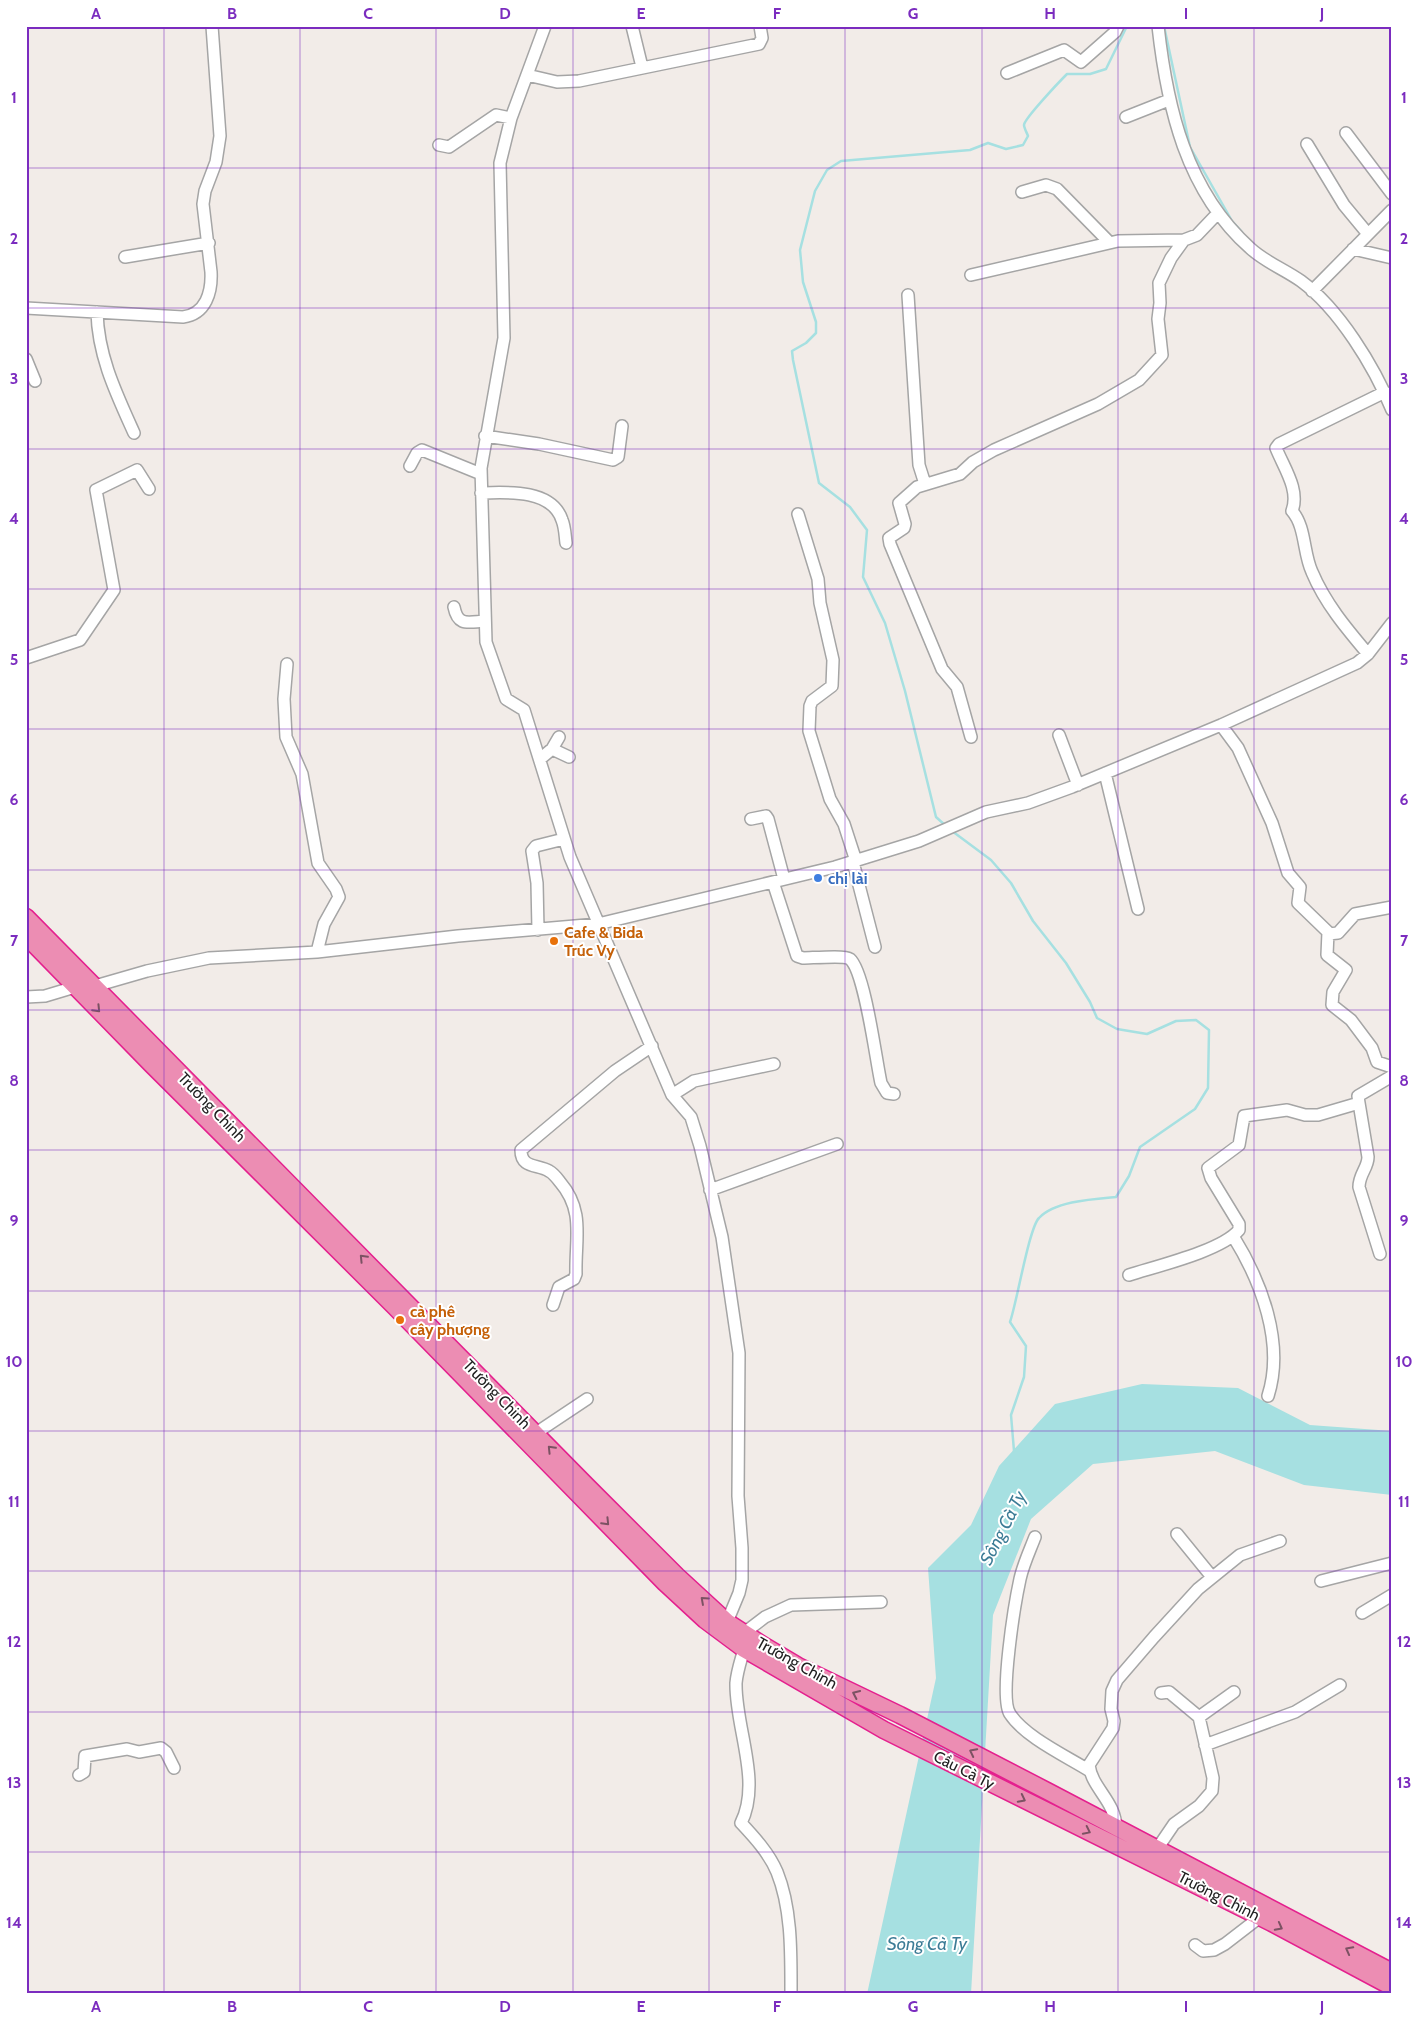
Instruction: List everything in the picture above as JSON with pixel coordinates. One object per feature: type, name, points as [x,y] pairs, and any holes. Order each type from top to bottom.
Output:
[{"type":"highway","name":"Trường Chinh","points":[[26,917],[202,1098],[677,1576],[727,1622],[744,1641],[884,1730]]},
{"type":"highway","name":"Trường Chinh","points":[[26,936],[395,1307],[665,1583],[705,1620],[744,1641],[900,1715]]},
{"type":"highway","name":"Cầu Cà Ty","points":[[900,1715],[1047,1791]]},
{"type":"highway","name":"Cầu Cà Ty","points":[[884,1730],[1043,1810]]},
{"type":"highway","name":"Trường Chinh","points":[[1047,1791],[1116,1829],[1392,1972]]},
{"type":"highway","name":"Trường Chinh","points":[[1043,1810],[1260,1917],[1392,1987]]},
{"type":"street","points":[[26,308],[175,317],[193,314],[207,301],[210,293],[212,272],[204,199],[216,162],[220,129],[212,26]]},
{"type":"street","points":[[545,26],[511,118],[500,163],[504,338],[485,436],[481,474],[486,642],[507,701],[524,710],[564,838],[598,924],[672,1095],[691,1117],[722,1237],[739,1353],[738,1496],[742,1548],[740,1593],[727,1622]]},
{"type":"street","points":[[632,26],[642,67]]},
{"type":"street","points":[[527,75],[566,82],[759,44],[762,38],[760,26]]},
{"type":"street","points":[[1008,73],[1064,50],[1081,62],[1115,32],[1118,26]]},
{"type":"street","points":[[1158,26],[1169,100],[1184,150],[1200,183],[1218,213],[1249,248],[1316,286],[1385,392],[1392,410]]},
{"type":"street","points":[[1126,117],[1169,100]]},
{"type":"street","points":[[439,145],[449,148],[496,115],[511,118]]},
{"type":"street","points":[[1346,133],[1392,194]]},
{"type":"street","points":[[1307,144],[1344,205],[1368,234]]},
{"type":"street","points":[[1022,192],[1046,185],[1058,189],[1108,242]]},
{"type":"street","points":[[1316,286],[1392,210]]},
{"type":"street","points":[[971,275],[1108,242],[1184,240],[1202,231],[1218,213]]},
{"type":"street","points":[[971,737],[957,687],[942,669],[890,544],[889,538],[904,528],[905,524],[899,503],[917,487],[960,474],[973,462],[994,450],[1098,404],[1139,380],[1162,355],[1158,319],[1160,303],[1159,283],[1171,258],[1184,240]]},
{"type":"street","points":[[125,257],[208,242]]},
{"type":"street","points":[[1353,249],[1392,258]]},
{"type":"street","points":[[908,295],[910,355],[919,465],[926,484]]},
{"type":"street","points":[[97,312],[97,332],[104,363],[134,433]]},
{"type":"street","points":[[26,359],[34,381]]},
{"type":"street","points":[[1368,654],[1324,600],[1319,589],[1304,550],[1300,524],[1292,511],[1296,501],[1294,490],[1276,448],[1279,444],[1385,392]]},
{"type":"street","points":[[485,436],[539,444],[613,460],[618,457],[622,426]]},
{"type":"street","points":[[410,466],[417,453],[422,450],[481,474]]},
{"type":"street","points":[[26,658],[80,640],[114,590],[96,490],[137,470],[149,489]]},
{"type":"street","points":[[482,493],[513,492],[544,501],[552,506],[562,518],[566,543]]},
{"type":"street","points":[[798,514],[818,579],[820,603],[833,660],[832,686],[812,701],[809,731],[830,799],[844,824],[875,947]]},
{"type":"street","points":[[454,607],[456,616],[460,621],[484,621]]},
{"type":"street","points":[[26,997],[45,996],[75,987],[95,986],[147,971],[203,959],[317,952],[458,936],[598,924],[854,861],[920,841],[986,812],[1028,803],[1078,785],[1221,725],[1345,670],[1368,654],[1392,623]]},
{"type":"street","points":[[287,664],[285,732],[302,774],[313,846],[318,863],[336,889],[339,898],[324,924],[317,952]]},
{"type":"street","points":[[1221,725],[1238,748],[1247,772],[1272,823],[1288,873],[1299,884],[1298,903],[1328,934],[1327,956],[1346,970],[1333,992],[1332,1005],[1351,1020],[1372,1048],[1377,1062],[1392,1068]]},
{"type":"street","points":[[1059,734],[1078,785]]},
{"type":"street","points":[[540,759],[552,750],[558,736]]},
{"type":"street","points":[[552,750],[569,756]]},
{"type":"street","points":[[1105,773],[1138,909]]},
{"type":"street","points":[[751,819],[766,816],[768,819],[778,880],[797,956],[803,958],[846,957],[852,962],[864,992],[880,1083],[887,1093],[894,1094]]},
{"type":"street","points":[[538,930],[537,884],[532,850],[536,846],[564,838]]},
{"type":"street","points":[[1328,934],[1338,933],[1355,914],[1392,907]]},
{"type":"street","points":[[553,1304],[558,1287],[574,1279],[576,1274],[577,1212],[573,1200],[560,1181],[550,1171],[526,1164],[521,1150],[615,1071],[652,1046]]},
{"type":"street","points":[[672,1095],[694,1081],[774,1064]]},
{"type":"street","points":[[1380,1254],[1359,1188],[1359,1178],[1368,1157],[1358,1096],[1392,1076]]},
{"type":"street","points":[[1129,1275],[1194,1254],[1232,1236],[1239,1230],[1239,1224],[1211,1178],[1208,1168],[1239,1145],[1244,1116],[1287,1110],[1318,1115],[1359,1103]]},
{"type":"street","points":[[710,1190],[837,1144]]},
{"type":"street","points":[[1232,1236],[1248,1261],[1270,1325],[1273,1359],[1268,1396]]},
{"type":"street","points":[[536,1434],[587,1399]]},
{"type":"street","points":[[1177,1534],[1212,1577]]},
{"type":"street","points":[[1036,1536],[1020,1578],[1006,1678],[1006,1704],[1013,1719],[1023,1729],[1090,1771]]},
{"type":"street","points":[[1116,1829],[1113,1810],[1090,1771],[1091,1761],[1113,1728],[1111,1699],[1117,1680],[1194,1594],[1212,1577],[1240,1555],[1280,1541]]},
{"type":"street","points":[[1321,1581],[1392,1563]]},
{"type":"street","points":[[1362,1613],[1392,1595]]},
{"type":"street","points":[[791,1994],[788,1918],[776,1872],[755,1838],[741,1823],[746,1812],[748,1775],[745,1744],[739,1720],[736,1684],[744,1641],[765,1617],[791,1605],[881,1602]]},
{"type":"street","points":[[1205,1746],[1295,1712],[1340,1685]]},
{"type":"street","points":[[1157,1849],[1174,1824],[1199,1806],[1212,1791],[1213,1778],[1199,1717],[1169,1692],[1161,1693]]},
{"type":"street","points":[[1199,1717],[1234,1692]]},
{"type":"street","points":[[79,1776],[84,1772],[86,1756],[127,1749],[139,1752],[161,1748],[166,1752],[174,1768]]},
{"type":"street","points":[[1195,1945],[1203,1951],[1214,1950],[1260,1917]]},
{"type":"water","name":"Sông Cà Ty","points":[[1142,1384],[1238,1388],[1310,1425],[1392,1431],[1392,1495],[1304,1485],[1215,1451],[1093,1464],[1031,1519],[993,1615],[971,1994],[867,1994],[936,1678],[928,1568],[971,1525],[999,1466],[1055,1404]]},
{"type":"waterway","points":[[946,826],[936,817],[905,691],[885,623],[863,577],[867,530],[850,507],[819,483],[792,351],[806,343],[816,333],[816,322],[803,282],[800,250],[815,191],[827,170],[841,161],[970,150],[988,143],[1006,149],[1023,145],[1028,136],[1024,125],[1043,100],[1067,74],[1090,74],[1106,69],[1127,26]]},
{"type":"waterway","points":[[1164,26],[1190,147],[1232,221],[1242,232]]},
{"type":"waterway","points":[[952,831],[991,860],[1011,883],[1033,921],[1066,963],[1090,1002],[1097,1018],[1117,1029],[1147,1034],[1176,1021],[1196,1020],[1209,1030],[1208,1088],[1195,1109],[1140,1147],[1129,1176],[1116,1197],[1065,1204],[1046,1212],[1035,1225],[1027,1250],[1010,1322],[1026,1346],[1024,1377],[1011,1415],[1014,1451]]},
{"type":"place","name":"chị lài","points":[[818,878]]},
{"type":"place","name":"Cafe & Bida Trúc Vy","points":[[554,941]]},
{"type":"place","name":"cà phê cây phượng","points":[[400,1320]]}]
